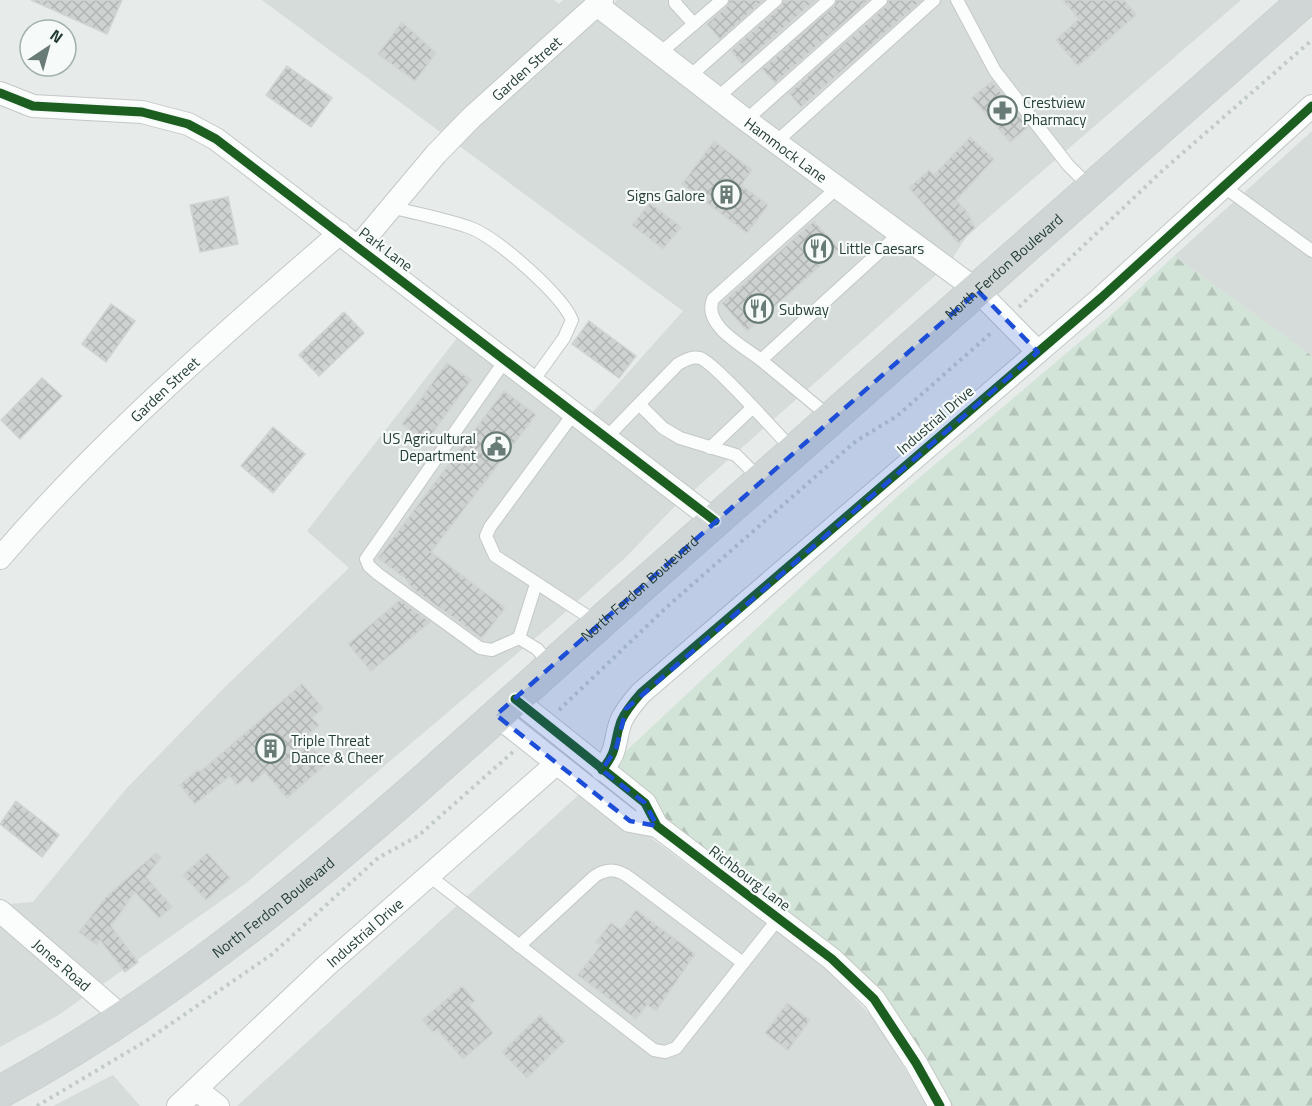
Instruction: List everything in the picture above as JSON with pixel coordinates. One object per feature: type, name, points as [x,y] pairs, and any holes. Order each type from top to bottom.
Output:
[{"type":"main road","name":"North Ferdon Boulevard","points":[[0,1092],[59,1060],[125,1018],[260,920],[978,291],[1292,8]]},
{"type":"street","name":"Hammock Lane","points":[[600,3],[717,98],[978,291],[1038,352]]},
{"type":"street","name":"Garden Street","points":[[358,247],[471,118],[600,3]]},
{"type":"street","name":"Park Lane","points":[[0,93],[33,106],[142,111],[188,124],[216,139],[715,521]]},
{"type":"street","name":"Industrial Drive","points":[[602,770],[616,749],[620,724],[626,709],[640,693],[1038,352],[1312,106]]},
{"type":"street","name":"Garden Street","points":[[0,558],[72,481],[164,390],[340,233]]},
{"type":"street","name":"Richbourg Lane","points":[[505,707],[544,724],[645,804],[657,826],[832,959],[874,999],[916,1063],[940,1106]]},
{"type":"street","name":"Richbourg Lane","points":[[505,707],[526,740],[556,764],[630,821],[657,826]]},
{"type":"street","name":"Industrial Drive","points":[[178,1106],[326,966],[556,764]]},
{"type":"street","name":"Jones Road","points":[[0,911],[125,1018]]},
{"type":"street","points":[[197,1089],[218,1106]]},
{"type":"lane","points":[[675,0],[675,3],[694,24]]},
{"type":"lane","points":[[660,53],[722,0]]},
{"type":"lane","points":[[690,76],[776,0]]},
{"type":"lane","points":[[717,98],[829,0]]},
{"type":"lane","points":[[746,120],[881,0]]},
{"type":"lane","points":[[776,142],[934,0]]},
{"type":"lane","points":[[957,0],[994,71],[1068,165],[1092,189]]},
{"type":"lane","points":[[1223,186],[1312,251]]},
{"type":"lane","points":[[831,418],[717,325],[711,315],[713,299],[837,188]]},
{"type":"lane","points":[[391,207],[471,228],[486,236],[548,287],[568,309],[572,320],[564,338],[533,381]]},
{"type":"lane","points":[[761,360],[899,234]]},
{"type":"lane","points":[[606,438],[678,364],[690,357],[701,358],[714,366],[794,451]]},
{"type":"lane","points":[[506,359],[366,559],[369,566],[378,574],[480,648],[492,650],[519,638],[536,584]]},
{"type":"lane","points":[[640,405],[663,428],[680,438],[736,455],[761,480]]},
{"type":"lane","points":[[710,448],[752,408]]},
{"type":"lane","points":[[574,413],[490,527],[486,536],[495,556],[599,624]]},
{"type":"lane","points":[[519,638],[537,649],[552,666]]},
{"type":"lane","points":[[519,945],[595,876],[613,869],[630,878],[743,963]]},
{"type":"lane","points":[[428,875],[654,1050],[665,1052],[676,1048],[778,919]]},
{"type":"path","points":[[544,724],[669,605],[856,441],[897,416],[1006,319],[1162,171],[1312,40]]},
{"type":"path","points":[[37,1106],[146,1041],[271,955],[378,858],[418,836],[526,740]]},
{"type":"highlighted area","points":[[978,291],[1038,352],[626,709],[616,749],[602,770],[645,803],[657,826],[630,821],[496,715]]},
{"type":"shaded area","points":[[262,0],[554,0],[559,4],[563,0],[588,0],[545,36],[443,134]]},
{"type":"shaded area","points":[[617,0],[1241,0],[967,236],[952,259],[739,101],[613,3]]},
{"type":"shaded area","points":[[596,18],[936,275],[693,491],[592,413],[683,311],[458,145]]},
{"type":"shaded area","points":[[1312,131],[1312,356],[1174,256]]},
{"type":"shaded area","points":[[457,338],[676,505],[625,558],[553,623],[245,884],[103,984],[9,904],[33,902],[126,789],[224,688],[349,568],[307,531]]},
{"type":"shaded area","points":[[585,789],[825,967],[876,1021],[927,1106],[237,1106]]},
{"type":"shaded area","points":[[0,926],[84,997],[57,1016],[0,1047]]},
{"type":"shaded area","points":[[113,1075],[140,1106],[53,1106]]},
{"type":"green space","points":[[1174,256],[1312,356],[1312,1106],[953,1106],[925,1057],[882,992],[657,815],[607,769],[899,495],[1108,318]]},
{"type":"building","points":[[31,0],[122,0],[107,34],[78,21],[78,18],[71,18]]},
{"type":"building","points":[[730,0],[764,0],[720,39],[707,24],[727,6]]},
{"type":"building","points":[[784,0],[816,0],[742,64],[731,51],[781,6]]},
{"type":"building","points":[[837,0],[869,0],[775,83],[762,69],[834,6]]},
{"type":"building","points":[[889,0],[922,0],[801,107],[789,93],[886,6]]},
{"type":"building","points":[[1063,0],[1124,0],[1136,15],[1078,66],[1056,40],[1079,19]]},
{"type":"building","points":[[402,22],[436,53],[415,81],[378,54]]},
{"type":"building","points":[[287,66],[332,98],[311,127],[266,95]]},
{"type":"building","name":"Crestview Pharmacy","points":[[992,81],[1028,127],[1010,142],[972,98]]},
{"type":"building","points":[[970,137],[994,159],[956,200],[967,212],[975,228],[958,243],[909,188],[929,170],[934,175]]},
{"type":"building","name":"Signs Galore","points":[[714,141],[752,170],[741,185],[768,205],[747,233],[682,184]]},
{"type":"building","points":[[228,197],[238,244],[200,252],[190,205]]},
{"type":"building","points":[[650,203],[681,227],[663,249],[632,225]]},
{"type":"building","points":[[814,221],[839,249],[747,331],[722,303]]},
{"type":"building","points":[[111,304],[135,321],[106,362],[82,344]]},
{"type":"building","points":[[344,312],[364,333],[319,376],[299,355]]},
{"type":"building","points":[[589,321],[636,356],[619,378],[572,344]]},
{"type":"building","points":[[447,363],[471,380],[426,442],[402,424]]},
{"type":"building","points":[[42,378],[62,396],[20,439],[1,420]]},
{"type":"building","points":[[504,391],[536,415],[431,552],[505,608],[482,638],[413,589],[405,578],[378,558]]},
{"type":"building","points":[[273,427],[305,454],[273,493],[241,466]]},
{"type":"building","points":[[400,600],[430,622],[371,671],[348,644]]},
{"type":"building","name":"Triple Threat Dance & Cheer","points":[[302,684],[323,708],[312,718],[319,725],[304,738],[326,764],[287,798],[265,772],[252,783],[247,776],[237,785],[230,776],[195,804],[180,785],[198,770],[200,772]]},
{"type":"building","points":[[16,801],[59,835],[42,857],[0,824]]},
{"type":"building","points":[[156,853],[161,857],[146,877],[172,907],[159,918],[135,892],[111,926],[138,962],[125,972],[100,940],[97,945],[79,932],[106,897]]},
{"type":"building","points":[[207,853],[230,878],[206,900],[183,875]]},
{"type":"building","points":[[636,910],[695,954],[656,1011],[647,1005],[636,1019],[578,975],[601,945],[596,942],[611,923],[621,930]]},
{"type":"building","points":[[462,986],[475,1001],[469,1005],[493,1033],[463,1059],[437,1029],[433,1032],[422,1020]]},
{"type":"building","points":[[787,1003],[810,1020],[788,1050],[765,1033]]},
{"type":"building","points":[[540,1015],[565,1041],[527,1078],[502,1052]]},
{"type":"cycle path","points":[[0,93],[33,106],[142,112],[188,124],[216,139],[715,521]]},
{"type":"cycle path","points":[[602,770],[613,751],[623,717],[641,693],[1101,298],[1312,106]]},
{"type":"cycle path","points":[[515,699],[645,803],[657,826],[832,959],[874,999],[916,1063],[940,1106]]},
{"type":"place","name":"Crestview Pharmacy","points":[[1002,111]]},
{"type":"place","name":"Signs Galore","points":[[726,195]]},
{"type":"place","name":"Little Caesars","points":[[818,248]]},
{"type":"place","name":"Subway","points":[[758,309]]},
{"type":"place","name":"US Agricultural Department","points":[[497,447]]},
{"type":"place","name":"Triple Threat Dance & Cheer","points":[[270,749]]}]
